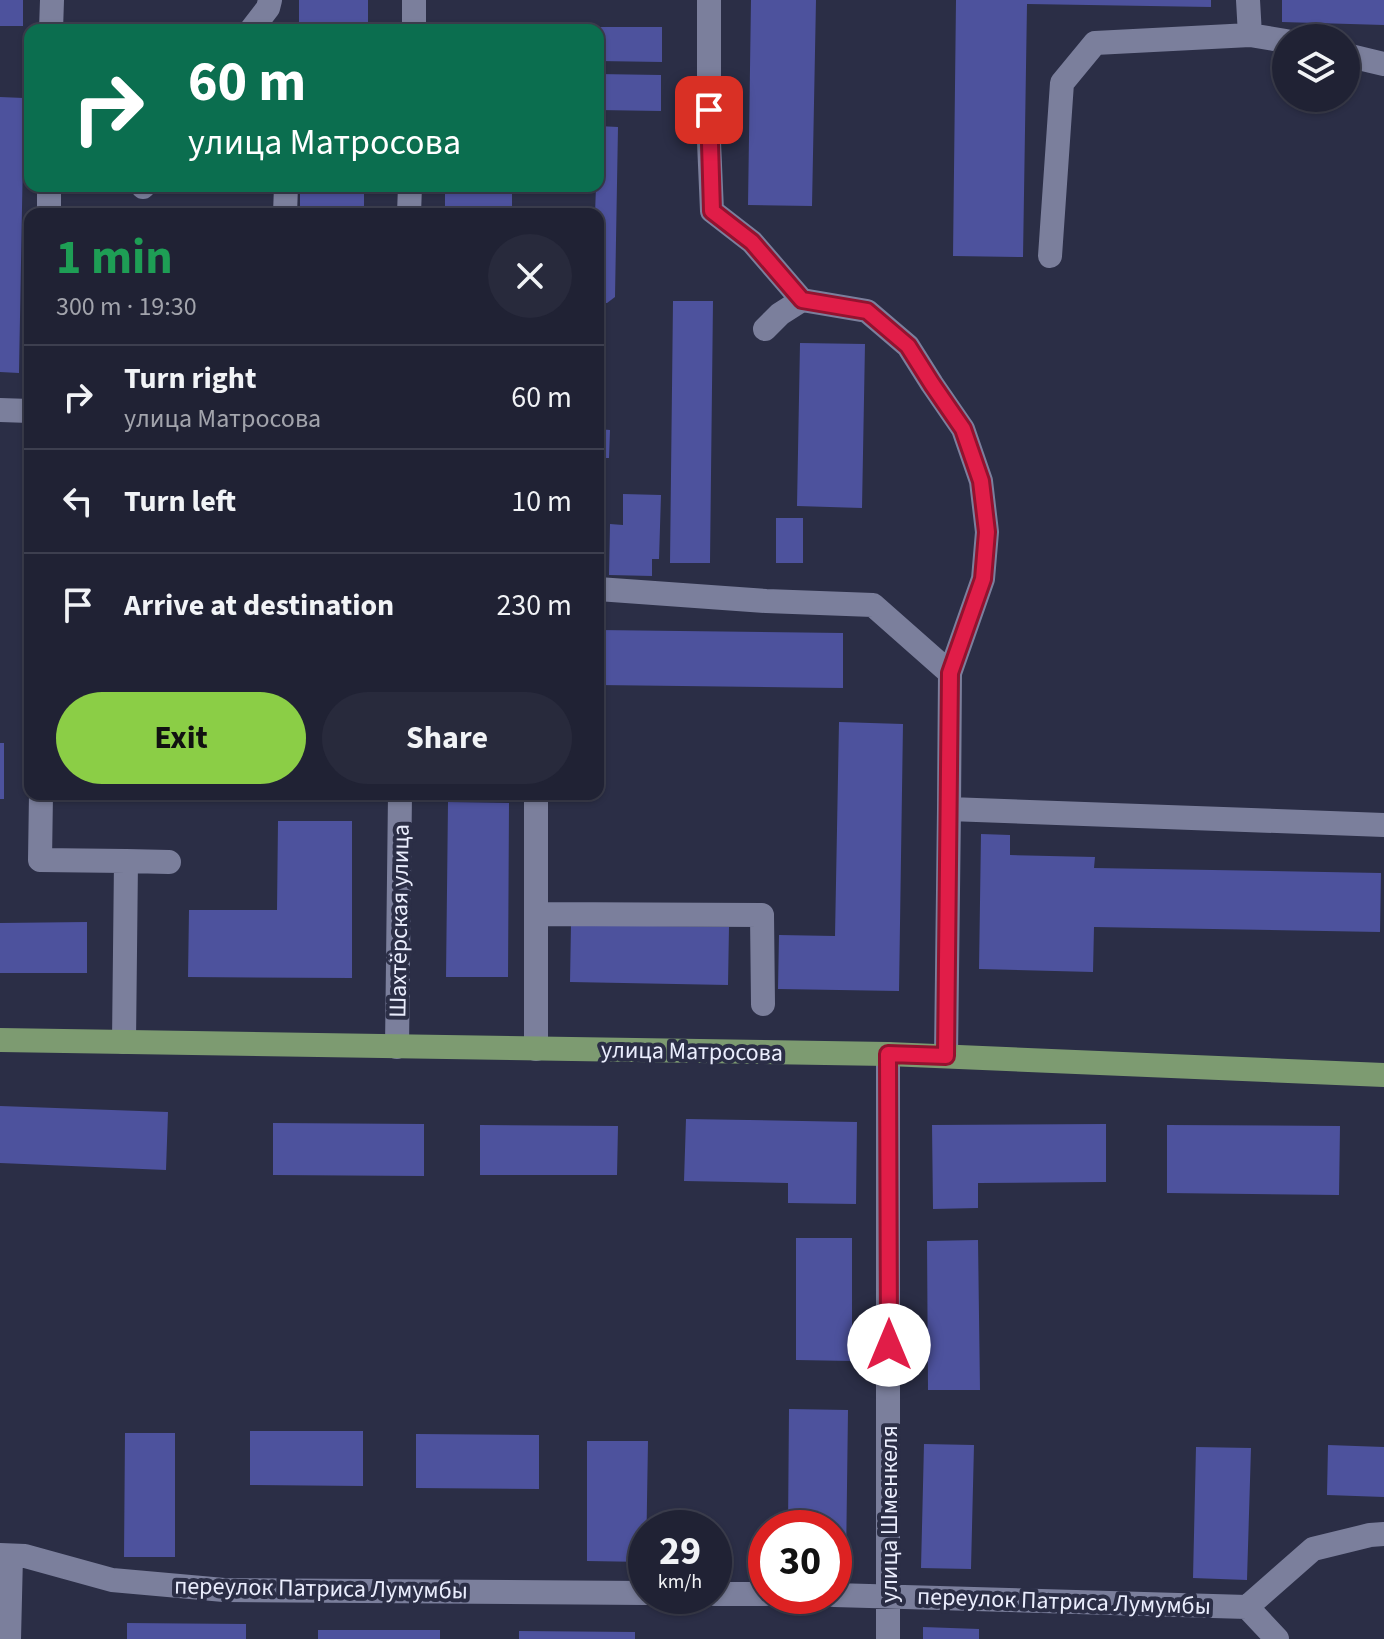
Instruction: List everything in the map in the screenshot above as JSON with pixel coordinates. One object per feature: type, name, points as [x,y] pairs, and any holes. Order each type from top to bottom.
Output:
[{"type":"main road","name":"улица Матросова","points":[[0,1040],[888,1054],[1384,1075]]},
{"type":"street","points":[[51,24],[52,0]]},
{"type":"street","points":[[256,24],[270,0]]},
{"type":"street","points":[[414,0],[414,24]]},
{"type":"street","points":[[709,0],[712,211],[752,242],[802,300],[867,311],[908,346],[963,429],[981,481],[987,532],[983,579],[950,673],[946,1056]]},
{"type":"street","points":[[1248,0],[1250,35]]},
{"type":"street","points":[[1050,256],[1062,83],[1095,43],[1250,35],[1272,39]]},
{"type":"street","points":[[1360,58],[1384,64]]},
{"type":"street","points":[[765,329],[780,314],[802,300]]},
{"type":"street","points":[[0,410],[24,411]]},
{"type":"street","points":[[604,589],[873,605],[950,673]]},
{"type":"street","points":[[41,800],[40,860],[169,862]]},
{"type":"street","name":"Шахтёрская улица","points":[[397,1047],[400,800]]},
{"type":"street","points":[[536,800],[536,1049]]},
{"type":"street","points":[[949,809],[1384,825]]},
{"type":"street","points":[[124,1042],[126,861]]},
{"type":"street","points":[[536,914],[762,915],[763,1004]]},
{"type":"street","name":"улица Шменкеля","points":[[888,1054],[888,1639]]},
{"type":"street","name":"переулок Патриса Лумумбы","points":[[852,1595],[1247,1607],[1313,1549],[1384,1534]]},
{"type":"street","points":[[5,1555],[9,1639]]},
{"type":"street","name":"переулок Патриса Лумумбы","points":[[5,1555],[25,1556],[112,1580],[224,1590],[628,1593]]},
{"type":"street","name":"переулок Патриса Лумумбы","points":[[1247,1607],[1277,1639]]},
{"type":"building","points":[[0,0],[23,0],[23,26],[0,26]]},
{"type":"building","points":[[299,0],[368,0],[368,24],[299,24]]},
{"type":"building","points":[[751,0],[816,0],[812,206],[748,205]]},
{"type":"building","points":[[956,0],[1211,0],[1211,7],[1027,4],[1023,257],[953,256]]},
{"type":"building","points":[[1282,0],[1384,0],[1384,25],[1282,22]]},
{"type":"building","points":[[604,27],[662,27],[662,62],[604,61]]},
{"type":"building","points":[[604,74],[661,75],[661,111],[604,110]]},
{"type":"building","points":[[0,97],[24,98],[19,373],[0,372]]},
{"type":"building","points":[[604,126],[618,127],[615,297],[607,303],[604,303],[604,208],[595,208],[596,192],[604,192]]},
{"type":"building","points":[[300,192],[364,192],[364,208],[300,208]]},
{"type":"building","points":[[445,192],[512,192],[512,208],[445,208]]},
{"type":"building","points":[[673,301],[713,301],[710,563],[670,563]]},
{"type":"building","points":[[800,343],[865,344],[862,508],[797,506]]},
{"type":"building","points":[[604,430],[610,430],[609,458],[604,458]]},
{"type":"building","points":[[623,494],[661,495],[659,559],[652,559],[652,576],[609,575],[610,524],[623,525]]},
{"type":"building","points":[[776,518],[803,518],[803,563],[776,563]]},
{"type":"building","points":[[604,630],[843,633],[843,688],[604,685]]},
{"type":"building","points":[[839,722],[903,724],[899,991],[778,989],[779,935],[835,936]]},
{"type":"building","points":[[0,743],[4,743],[4,799],[0,799]]},
{"type":"building","points":[[448,802],[509,803],[508,977],[446,977]]},
{"type":"building","points":[[278,821],[352,821],[352,978],[188,977],[189,910],[277,910]]},
{"type":"building","points":[[981,834],[1010,835],[1010,855],[1095,857],[1094,868],[1381,873],[1380,932],[1094,927],[1093,972],[979,969]]},
{"type":"building","points":[[87,922],[87,973],[0,973],[0,923]]},
{"type":"building","points":[[571,925],[729,927],[728,985],[570,982]]},
{"type":"building","points":[[0,1106],[168,1112],[166,1170],[0,1163]]},
{"type":"building","points":[[686,1119],[857,1122],[856,1204],[788,1203],[788,1183],[684,1181]]},
{"type":"building","points":[[273,1123],[424,1124],[424,1176],[273,1175]]},
{"type":"building","points":[[1106,1124],[1106,1182],[978,1183],[978,1208],[933,1209],[932,1125]]},
{"type":"building","points":[[480,1125],[618,1126],[617,1175],[480,1175]]},
{"type":"building","points":[[1167,1125],[1340,1126],[1339,1195],[1167,1193]]},
{"type":"building","points":[[796,1238],[852,1238],[852,1361],[796,1360]]},
{"type":"building","points":[[978,1240],[980,1390],[928,1390],[927,1241]]},
{"type":"building","points":[[789,1409],[848,1410],[847,1510],[788,1510]]},
{"type":"building","points":[[250,1431],[363,1431],[363,1486],[250,1485]]},
{"type":"building","points":[[125,1433],[175,1433],[175,1557],[124,1557]]},
{"type":"building","points":[[416,1434],[539,1435],[539,1489],[416,1488]]},
{"type":"building","points":[[587,1441],[648,1441],[647,1510],[628,1510],[628,1562],[587,1561]]},
{"type":"building","points":[[924,1444],[974,1445],[971,1569],[921,1568]]},
{"type":"building","points":[[1328,1445],[1384,1447],[1384,1497],[1327,1495]]},
{"type":"building","points":[[1196,1447],[1251,1448],[1247,1580],[1193,1578]]},
{"type":"building","points":[[127,1623],[246,1624],[246,1639],[127,1639]]},
{"type":"building","points":[[923,1627],[979,1629],[979,1639],[923,1639]]},
{"type":"building","points":[[318,1630],[440,1630],[440,1639],[318,1639]]},
{"type":"building","points":[[519,1631],[635,1632],[635,1639],[519,1639]]},
{"type":"route","points":[[709,110],[712,211],[752,242],[802,300],[867,311],[908,346],[963,429],[981,481],[987,532],[983,579],[950,673],[946,1056],[888,1054],[889,1345]]}]
